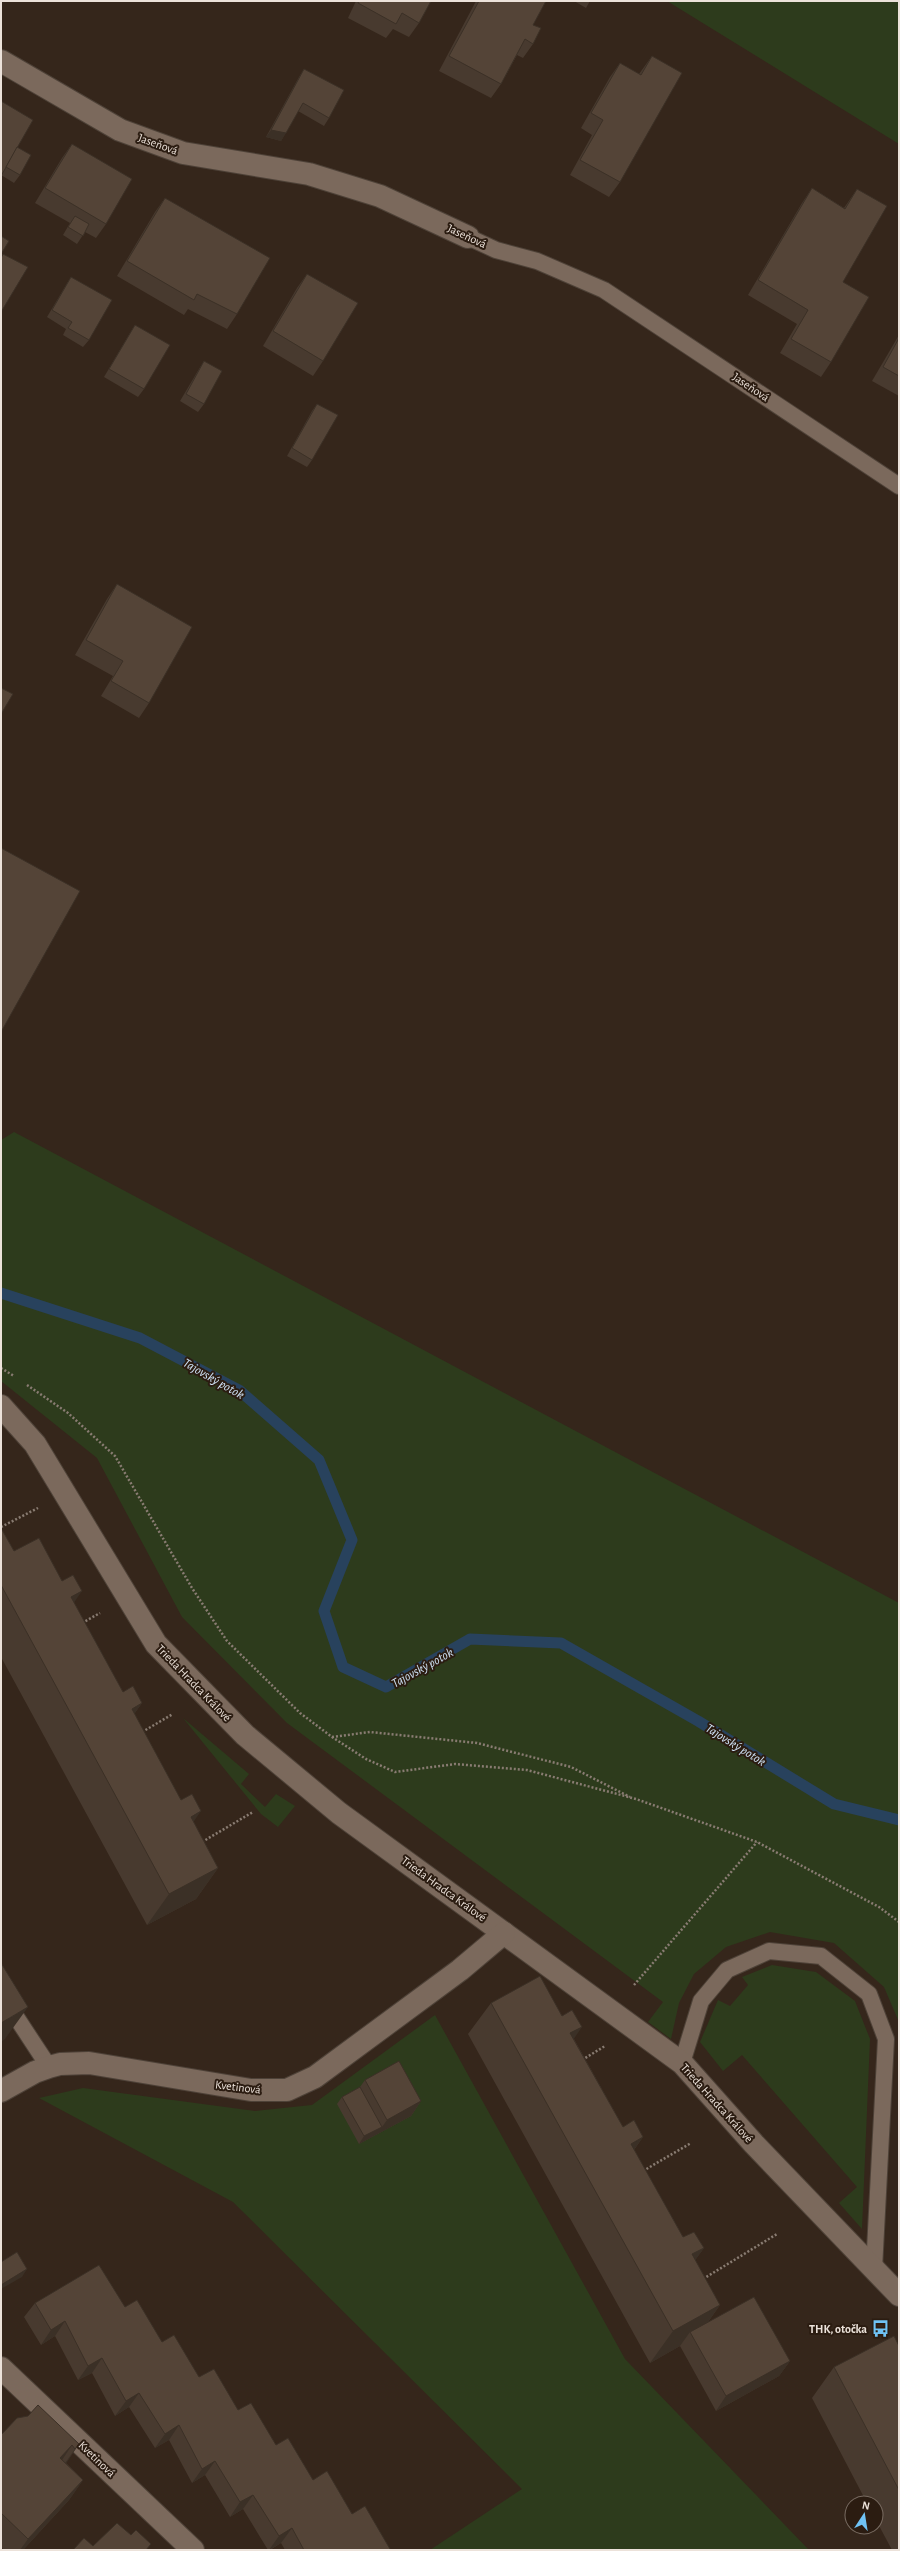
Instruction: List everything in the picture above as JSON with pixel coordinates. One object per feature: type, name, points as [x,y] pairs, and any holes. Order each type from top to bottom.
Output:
[{"type":"street","name":"Jaseňová","points":[[1,61],[127,133],[182,153],[309,174],[380,196],[468,237]]},
{"type":"street","name":"Trieda Hradca Králové","points":[[1,1406],[35,1444],[156,1644],[244,1735],[339,1813],[682,2063],[754,2144],[899,2295]]},
{"type":"street","name":"Kvetinová","points":[[1,2091],[35,2072],[49,2067],[60,2064],[89,2063],[250,2090],[287,2090],[315,2077],[460,1970],[504,1933]]},
{"type":"street","name":"Kvetinová","points":[[1,2368],[193,2550]]},
{"type":"lane","name":"Jaseňová","points":[[468,237],[496,250],[537,261],[604,290],[899,486]]},
{"type":"lane","points":[[682,2063],[701,2001],[728,1970],[769,1951],[821,1956],[869,1994],[886,2039],[874,2269]]},
{"type":"lane","points":[[1,1994],[49,2067]]},
{"type":"path","points":[[1,1368],[17,1378]]},
{"type":"path","points":[[23,1382],[68,1413],[115,1456],[192,1588],[226,1641],[300,1713],[332,1737],[366,1759],[395,1772],[455,1764],[527,1770],[636,1800],[757,1842],[879,1907],[899,1922]]},
{"type":"path","points":[[1,1527],[40,1506]]},
{"type":"path","points":[[79,1625],[104,1611]]},
{"type":"path","points":[[140,1733],[173,1714]]},
{"type":"path","points":[[332,1737],[370,1732],[477,1743],[571,1767],[636,1800]]},
{"type":"path","points":[[200,1843],[253,1812]]},
{"type":"path","points":[[634,1985],[757,1842]]},
{"type":"path","points":[[580,2061],[606,2045]]},
{"type":"path","points":[[640,2172],[691,2143]]},
{"type":"path","points":[[701,2280],[777,2234]]},
{"type":"green space","points":[[667,1],[899,1],[899,144]]},
{"type":"green space","points":[[14,1132],[899,1603],[899,2022],[884,1987],[834,1943],[770,1932],[726,1947],[694,1974],[679,2003],[671,2039],[648,2022],[663,2002],[287,1723],[182,1617],[97,1458],[1,1381],[1,1140]]},
{"type":"green space","points":[[183,1718],[249,1774],[241,1784],[265,1807],[276,1794],[295,1806],[278,1827],[261,1814]]},
{"type":"green space","points":[[772,1965],[816,1972],[855,2001],[870,2039],[862,2229],[839,2203],[857,2187],[742,2055],[723,2071],[700,2042],[718,2000],[730,2006],[748,1985],[742,1977]]},
{"type":"green space","points":[[435,2015],[625,2359],[809,2550],[430,2550],[522,2489],[233,2202],[39,2098],[83,2088],[255,2111],[312,2105]]},
{"type":"building","points":[[359,1],[431,1],[419,23],[402,13],[396,24],[358,3]]},
{"type":"building","points":[[479,1],[546,1],[533,25],[541,28],[533,44],[525,39],[501,84],[449,56]]},
{"type":"building","points":[[652,56],[682,73],[620,182],[580,160],[603,120],[591,113],[620,63],[641,75]]},
{"type":"building","points":[[304,69],[344,90],[329,118],[303,103],[286,133],[271,130]]},
{"type":"building","points":[[1,101],[33,120],[1,176]]},
{"type":"building","points":[[72,144],[132,179],[106,224],[45,188]]},
{"type":"building","points":[[17,147],[31,155],[20,175],[6,167]]},
{"type":"building","points":[[812,188],[845,209],[857,189],[887,206],[843,282],[869,297],[831,362],[791,339],[808,310],[758,280]]},
{"type":"building","points":[[165,198],[270,258],[237,314],[197,294],[194,300],[127,261]]},
{"type":"building","points":[[75,216],[89,224],[83,236],[68,227]]},
{"type":"building","points":[[1,236],[9,241],[1,254]]},
{"type":"building","points":[[3,254],[28,267],[1,312],[1,258]]},
{"type":"building","points":[[307,274],[358,303],[323,361],[273,331]]},
{"type":"building","points":[[71,277],[112,300],[89,340],[68,328],[72,322],[52,310]]},
{"type":"building","points":[[135,325],[170,345],[144,389],[109,369]]},
{"type":"building","points":[[899,338],[899,376],[883,367]]},
{"type":"building","points":[[204,361],[222,371],[204,404],[186,394]]},
{"type":"building","points":[[317,404],[338,415],[312,460],[292,448]]},
{"type":"building","points":[[117,584],[192,627],[149,703],[111,681],[123,661],[86,640]]},
{"type":"building","points":[[1,688],[13,694],[1,714]]},
{"type":"building","points":[[1,848],[80,891],[1,1032]]},
{"type":"building","points":[[1,1528],[14,1551],[39,1538],[62,1581],[73,1575],[82,1591],[71,1597],[123,1692],[133,1686],[142,1703],[132,1709],[181,1800],[192,1794],[201,1811],[191,1817],[218,1868],[169,1894],[1,1585]]},
{"type":"building","points":[[1,1963],[28,2007],[1,2023]]},
{"type":"building","points":[[540,1976],[562,2016],[572,2010],[582,2027],[570,2033],[623,2127],[634,2120],[643,2137],[631,2144],[683,2237],[694,2232],[704,2248],[692,2254],[720,2305],[673,2331],[491,2003]]},
{"type":"building","points":[[399,2061],[421,2101],[387,2120],[365,2080]]},
{"type":"building","points":[[360,2087],[382,2127],[364,2136],[342,2097]]},
{"type":"building","points":[[17,2252],[27,2269],[1,2285],[1,2262]]},
{"type":"building","points":[[99,2265],[125,2307],[137,2300],[162,2342],[174,2335],[199,2377],[214,2369],[238,2410],[251,2403],[276,2445],[288,2438],[313,2480],[327,2471],[352,2514],[365,2506],[390,2549],[304,2550],[292,2528],[279,2536],[253,2495],[240,2502],[215,2461],[202,2469],[179,2425],[165,2434],[139,2393],[126,2401],[102,2358],[88,2366],[65,2321],[51,2330],[35,2303]]},
{"type":"building","points":[[754,2297],[790,2361],[726,2396],[690,2332]]},
{"type":"building","points":[[894,2336],[899,2346],[899,2490],[834,2367]]},
{"type":"building","points":[[38,2405],[79,2444],[75,2449],[72,2445],[60,2458],[83,2480],[28,2539],[1,2513],[1,2435],[17,2418],[28,2416]]},
{"type":"building","points":[[117,2523],[131,2535],[136,2530],[151,2544],[146,2550],[73,2550],[84,2538],[93,2546]]},
{"type":"waterway","name":"Tajovský potok","points":[[1,1293],[140,1338],[239,1390],[319,1460],[352,1540],[324,1611],[343,1667],[386,1687],[470,1639],[561,1643],[698,1721],[834,1804],[899,1820]]},
{"type":"place","name":"THK, otočka","points":[[880,2329]]}]
